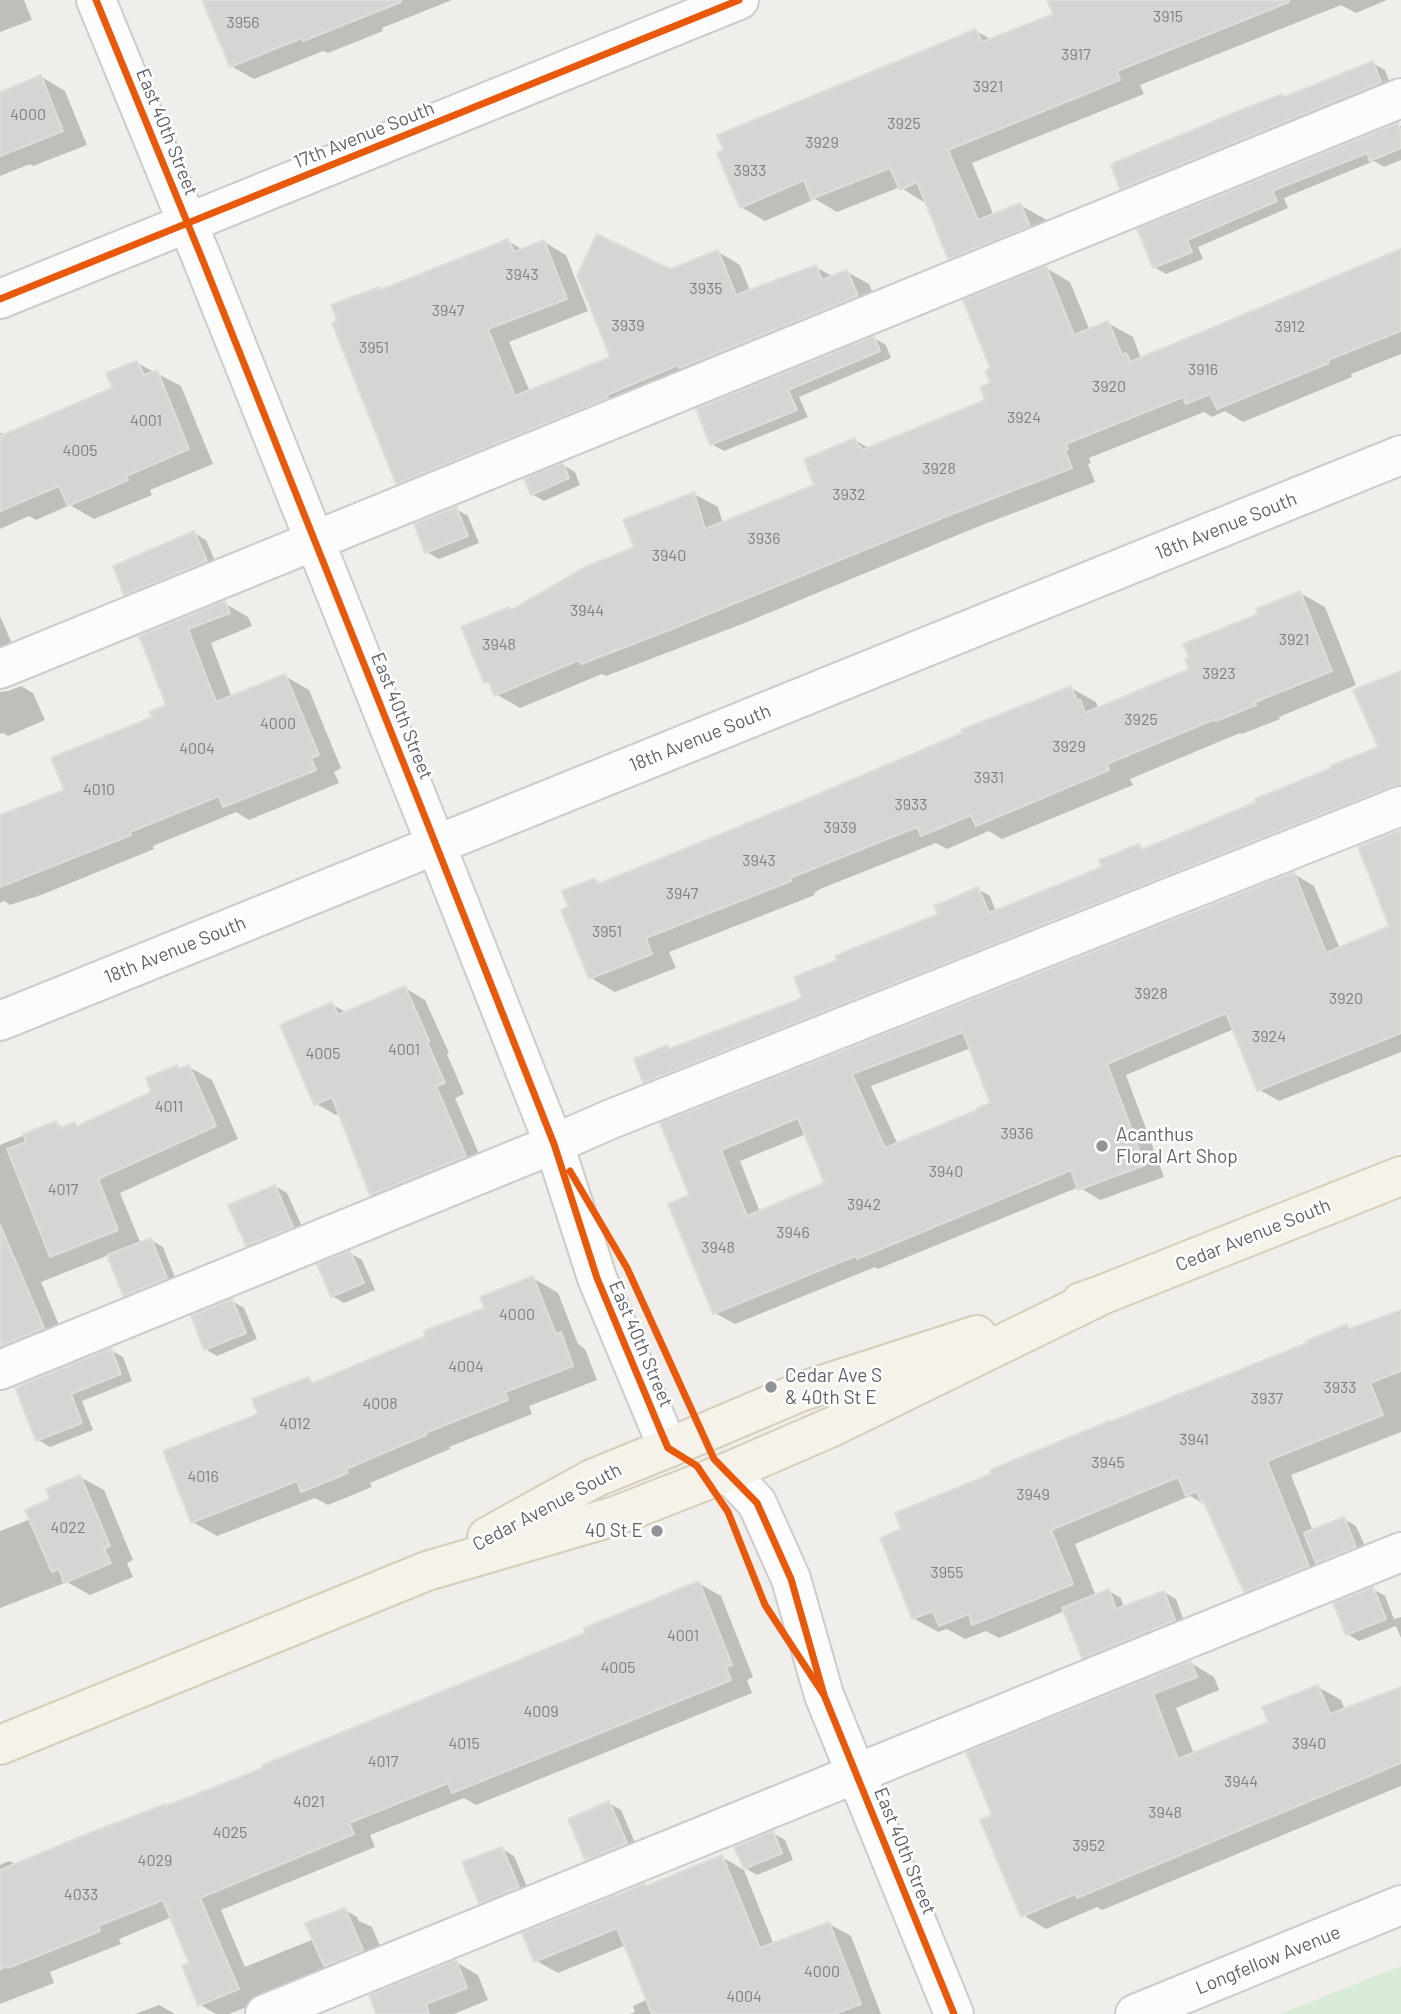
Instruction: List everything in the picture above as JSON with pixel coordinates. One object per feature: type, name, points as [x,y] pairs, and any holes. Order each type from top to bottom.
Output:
[{"type":"main road","name":"Cedar Avenue South","points":[[427,1571],[594,1478],[800,1392],[1104,1294],[1401,1176]]},
{"type":"main road","name":"Cedar Avenue South","points":[[0,1745],[427,1571],[615,1516],[728,1472],[834,1426],[1104,1294]]},
{"type":"street","name":"East 40th Street","points":[[96,0],[436,844],[554,1144],[597,1278],[668,1448]]},
{"type":"street","name":"17th Avenue South","points":[[0,299],[739,0]]},
{"type":"street","points":[[0,669],[1401,98]]},
{"type":"street","name":"18th Avenue South","points":[[0,1021],[1401,455]]},
{"type":"street","points":[[0,1370],[611,1119],[1401,806]]},
{"type":"street","name":"East 40th Street","points":[[728,1472],[757,1503],[792,1579],[824,1695],[954,2014]]},
{"type":"street","points":[[265,2014],[1401,1552]]},
{"type":"street","name":"Longfellow Avenue","points":[[1135,2014],[1401,1905]]},
{"type":"green space","points":[[1401,1966],[1401,2014],[1281,2014]]},
{"type":"building","points":[[202,0],[401,0],[401,2],[230,67]]},
{"type":"building","points":[[1047,0],[1289,2],[1117,71],[1120,80],[948,150],[978,220],[1020,203],[1030,226],[948,259],[917,182],[900,190],[890,168],[811,199],[804,180],[740,208],[717,153],[723,150],[717,135],[976,29],[982,42],[1053,14]]},
{"type":"building","points":[[1373,61],[1381,82],[1120,189],[1111,166],[1113,163],[1241,110],[1282,94],[1284,97]]},
{"type":"building","points":[[41,75],[63,131],[0,156],[0,92]]},
{"type":"building","points":[[1398,123],[1401,148],[1370,161],[1367,153],[1272,191],[1277,201],[1187,240],[1192,252],[1153,268],[1137,229]]},
{"type":"building","points":[[597,234],[670,269],[718,250],[736,295],[816,265],[822,280],[847,270],[858,296],[679,368],[678,365],[607,395],[608,398],[396,484],[332,323],[337,321],[331,305],[379,287],[380,290],[508,239],[514,252],[544,240],[567,299],[488,329],[515,396],[610,357],[577,275]]},
{"type":"building","points":[[1401,249],[1401,331],[1217,409],[1210,394],[1186,404],[1183,397],[1066,444],[1068,449],[1065,451],[1072,468],[581,664],[579,660],[494,696],[489,682],[484,683],[461,627],[509,607],[511,610],[585,567],[634,547],[623,520],[694,492],[705,529],[814,485],[804,459],[855,438],[862,450],[985,400],[980,387],[990,383],[985,371],[990,368],[963,300],[1046,266],[1074,335],[1108,321],[1122,355],[1126,353],[1130,362]]},
{"type":"building","points":[[874,336],[880,351],[788,390],[797,410],[710,445],[696,409]]},
{"type":"building","points":[[137,361],[144,375],[157,370],[189,449],[126,476],[128,480],[68,506],[59,486],[0,511],[0,436],[112,388],[106,373]]},
{"type":"building","points":[[563,463],[569,478],[531,495],[524,479]]},
{"type":"building","points":[[456,507],[468,536],[425,553],[414,524]]},
{"type":"building","points":[[194,531],[207,561],[124,595],[113,566]]},
{"type":"building","points":[[1300,591],[1332,671],[1255,702],[1256,705],[1107,764],[1109,770],[976,826],[971,815],[921,836],[917,827],[790,878],[791,881],[646,938],[652,954],[589,979],[561,910],[568,907],[562,891],[595,878],[598,884],[809,798],[962,733],[961,730],[1071,686],[1085,713],[1189,669],[1185,659],[1189,657],[1183,644],[1258,614],[1256,609]]},
{"type":"building","points":[[225,601],[230,613],[188,629],[216,702],[285,674],[319,755],[311,758],[316,770],[223,807],[219,796],[130,832],[131,835],[0,887],[0,815],[64,790],[51,758],[152,717],[149,712],[166,705],[139,636]]},
{"type":"building","points":[[1401,671],[1401,785],[643,1083],[634,1059],[667,1045],[669,1049],[802,998],[794,977],[837,960],[835,956],[938,914],[934,906],[978,887],[989,913],[1102,867],[1099,860],[1139,844],[1141,850],[1378,747],[1353,690]]},
{"type":"building","points":[[1401,830],[1401,1033],[1257,1091],[1226,1013],[1107,1064],[1145,1165],[1078,1190],[1071,1170],[857,1259],[855,1256],[713,1314],[668,1204],[689,1195],[660,1123],[1294,872],[1326,953],[1389,926],[1358,847]],"holes":[[[963,1032],[990,1103],[885,1148],[852,1074]],[[798,1118],[824,1183],[747,1216],[721,1150]]]},
{"type":"building","points":[[405,986],[445,1083],[436,1086],[466,1156],[370,1195],[332,1097],[314,1105],[280,1025],[332,1002],[338,1015]]},
{"type":"building","points":[[177,1065],[178,1069],[189,1065],[216,1126],[98,1179],[118,1230],[50,1257],[7,1149],[26,1142],[23,1134],[56,1121],[59,1129],[75,1122],[77,1126],[151,1092],[146,1078]]},
{"type":"building","points":[[275,1185],[293,1227],[246,1246],[228,1205]]},
{"type":"building","points":[[0,1225],[44,1328],[0,1346]]},
{"type":"building","points":[[151,1238],[167,1278],[123,1296],[107,1255]]},
{"type":"building","points":[[350,1251],[364,1283],[331,1297],[317,1264]]},
{"type":"building","points":[[533,1276],[556,1334],[561,1332],[573,1366],[505,1392],[508,1400],[425,1433],[426,1435],[346,1469],[348,1473],[301,1492],[297,1481],[191,1523],[163,1451],[258,1414],[252,1399],[308,1377],[311,1384],[425,1336],[424,1331],[484,1308],[480,1297]]},
{"type":"building","points":[[232,1299],[246,1333],[204,1350],[191,1316]]},
{"type":"building","points":[[1401,1310],[1401,1371],[1370,1383],[1383,1415],[1267,1461],[1309,1566],[1244,1592],[1203,1501],[1201,1502],[1197,1491],[1186,1496],[1178,1477],[1051,1530],[1073,1584],[972,1625],[969,1614],[939,1626],[933,1611],[912,1619],[880,1538],[901,1529],[895,1513],[991,1474],[990,1470],[1307,1343],[1306,1341],[1347,1324],[1349,1329]]},
{"type":"building","points":[[111,1348],[121,1374],[71,1394],[82,1423],[36,1441],[15,1388]]},
{"type":"building","points":[[80,1475],[110,1546],[104,1549],[111,1563],[64,1583],[59,1569],[52,1572],[25,1510],[50,1499],[46,1489]]},
{"type":"building","points":[[1344,1517],[1356,1547],[1316,1563],[1304,1533]]},
{"type":"building","points":[[699,1581],[732,1665],[726,1667],[731,1680],[452,1793],[448,1783],[349,1823],[354,1834],[200,1898],[239,1989],[198,2006],[182,1966],[189,1963],[163,1900],[98,1926],[100,1931],[0,1969],[0,1870],[87,1834],[263,1768],[262,1765],[585,1633],[584,1628]]},
{"type":"building","points":[[1373,1587],[1386,1619],[1346,1635],[1333,1603]]},
{"type":"building","points":[[1109,1589],[1116,1609],[1164,1591],[1175,1620],[1082,1658],[1062,1608]]},
{"type":"building","points":[[1191,1661],[1197,1677],[1153,1694],[1178,1759],[1268,1722],[1262,1707],[1318,1685],[1330,1714],[1401,1687],[1401,1763],[1077,1898],[1075,1894],[1021,1917],[980,1820],[992,1815],[966,1752]]},
{"type":"building","points":[[609,1801],[627,1843],[585,1860],[568,1819]]},
{"type":"building","points":[[773,1831],[782,1853],[744,1869],[734,1847]]},
{"type":"building","points":[[502,1847],[519,1887],[479,1903],[462,1862]]},
{"type":"building","points":[[722,1855],[760,1948],[829,1922],[861,2004],[835,2014],[652,2014],[617,1928],[534,1962],[522,1933]]},
{"type":"building","points":[[345,1908],[363,1950],[324,1966],[305,1923]]},
{"type":"building","points":[[456,1960],[467,1988],[426,2004],[429,2014],[376,2014],[369,1995]]},
{"type":"cycle path","points":[[96,0],[421,807],[554,1144],[597,1278],[668,1448],[697,1466],[728,1512],[765,1605],[824,1695]]},
{"type":"cycle path","points":[[0,299],[739,0]]},
{"type":"cycle path","points":[[570,1171],[627,1268],[714,1459],[757,1503],[791,1579],[824,1695],[954,2014]]},
{"type":"place","name":"Acanthus Floral Art Shop","points":[[1102,1146]]},
{"type":"place","name":"Cedar Ave S & 40th St E","points":[[771,1387]]},
{"type":"place","name":"40 St E","points":[[657,1531]]}]
